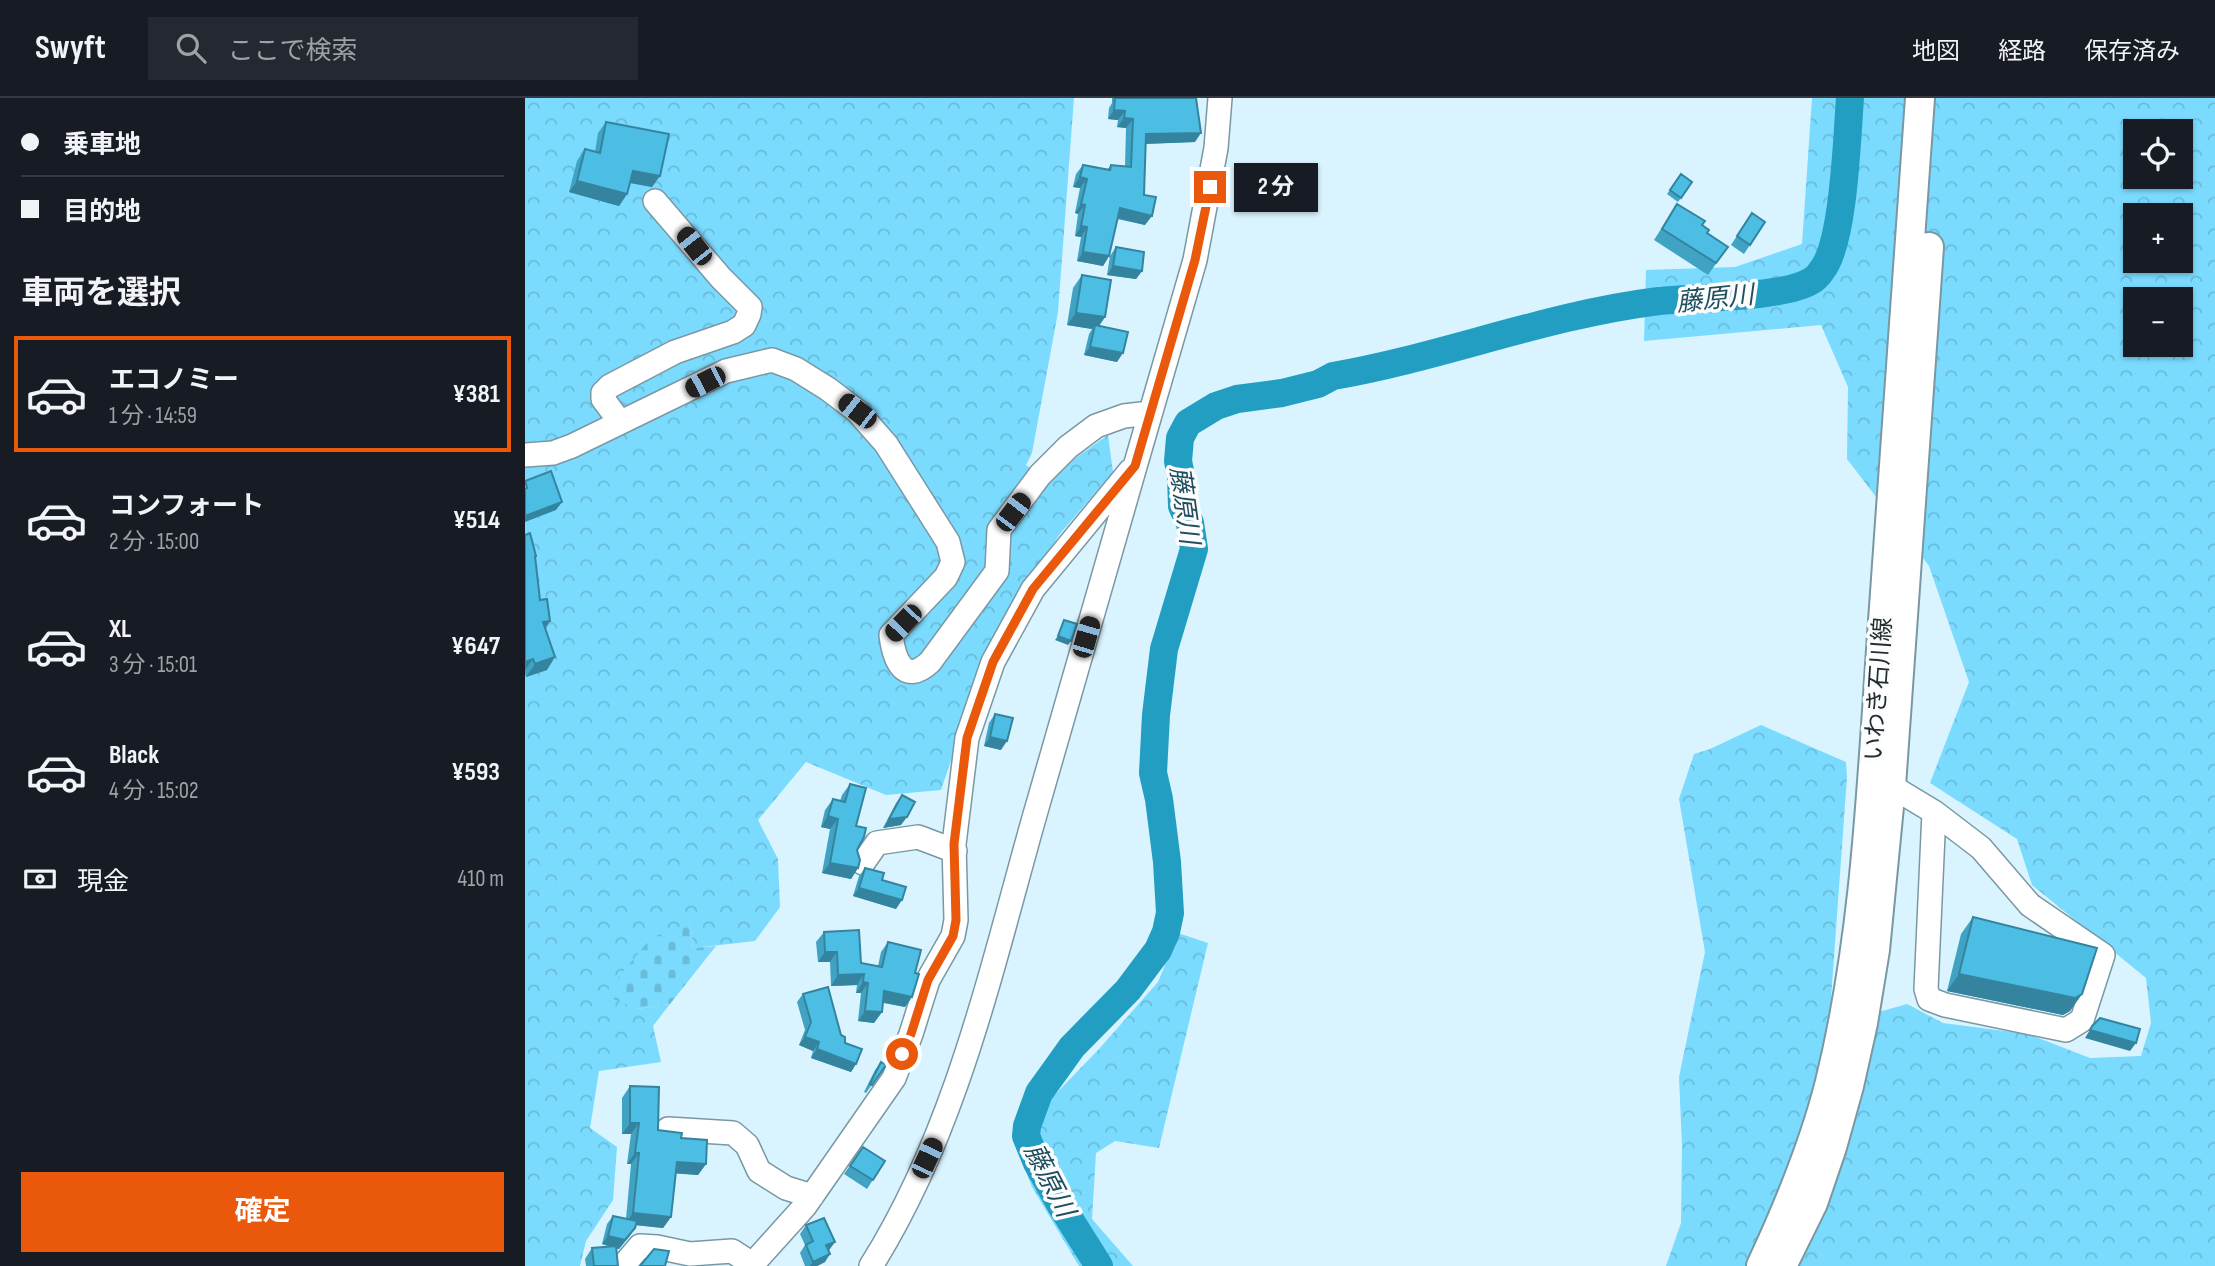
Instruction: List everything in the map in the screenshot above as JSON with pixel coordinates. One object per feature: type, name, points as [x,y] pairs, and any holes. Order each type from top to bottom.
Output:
[{"type":"main road","name":"いわき石川線","points":[[1761,1266],[1782,1221],[1814,1137],[1841,1036],[1856,950],[1869,811],[1920,98]]},
{"type":"main road","name":"いわき石川線","points":[[1782,1266],[1813,1203],[1832,1147],[1863,1023],[1875,950],[1892,786],[1939,98]]},
{"type":"street","points":[[871,1266],[908,1199],[936,1137],[980,1007],[1195,260],[1216,148],[1220,98]]},
{"type":"street","points":[[620,422],[603,399],[603,393],[610,386],[675,352],[733,332],[744,325],[750,314],[750,307],[655,201]]},
{"type":"street","points":[[525,455],[553,453],[572,446],[726,372],[772,360],[796,369],[857,411],[886,444],[948,542],[953,562],[946,576],[891,635],[893,651],[900,666],[909,672],[920,671],[930,662],[997,570],[999,530],[1040,475],[1068,447],[1096,426],[1124,416],[1150,414]]},
{"type":"street","points":[[623,1266],[640,1246],[690,1254],[732,1251],[752,1265],[812,1196],[894,1078],[928,980],[953,936],[956,920],[955,850],[967,738],[993,662],[1033,589],[1135,466]]},
{"type":"street","points":[[1892,786],[1934,813],[1981,848],[2030,905],[2103,955],[2082,1020],[2066,1030],[1945,1005],[1929,999],[1926,989],[1934,813]]},
{"type":"street","points":[[863,863],[877,843],[918,837],[955,850]]},
{"type":"street","points":[[668,1129],[733,1133],[747,1145],[759,1171],[786,1188],[812,1196]]},
{"type":"green space","points":[[525,98],[1074,98],[1058,312],[1032,453],[1026,465],[1046,479],[1108,435],[1113,472],[1059,535],[987,654],[941,790],[886,795],[806,762],[758,820],[778,859],[780,907],[755,941],[693,948],[689,924],[637,1009],[670,1004],[653,1026],[661,1062],[599,1071],[590,1128],[617,1147],[613,1200],[586,1241],[580,1266],[525,1266]]},
{"type":"green space","points":[[1812,98],[2215,98],[2215,1266],[1666,1266],[1681,1223],[1679,1077],[1705,952],[1679,799],[1694,754],[1761,725],[1846,762],[1829,1026],[1907,1004],[1943,1023],[2028,1034],[2090,1058],[2141,1056],[2151,1023],[2146,978],[2032,885],[2017,839],[1930,783],[1969,682],[1929,566],[1847,459],[1848,387],[1821,325],[1644,341],[1646,270],[1735,267],[1802,244]]},
{"type":"green space","points":[[689,923],[693,948],[716,946],[670,1004],[637,1009],[604,995],[651,938]]},
{"type":"green space","points":[[1178,933],[1208,943],[1159,1148],[1115,1141],[1096,1153],[1092,1219],[1133,1266],[1079,1266],[1032,1187],[1013,1138],[1099,1049],[1158,982]]},
{"type":"building","points":[[1115,98],[1196,98],[1201,133],[1146,134],[1144,195],[1156,197],[1152,216],[1120,208],[1109,256],[1083,252],[1087,227],[1081,226],[1085,205],[1081,204],[1087,179],[1080,177],[1083,165],[1110,170],[1111,165],[1131,167],[1133,119],[1124,118],[1125,111],[1114,110]]},
{"type":"building","points":[[606,122],[669,134],[660,176],[633,171],[627,194],[577,181],[585,149],[600,153]]},
{"type":"building","points":[[1681,174],[1692,182],[1681,198],[1670,190]]},
{"type":"building","points":[[1677,204],[1705,221],[1702,225],[1709,230],[1707,233],[1728,247],[1716,263],[1662,229]]},
{"type":"building","points":[[1752,213],[1765,222],[1750,245],[1737,236]]},
{"type":"building","points":[[1116,247],[1144,252],[1142,271],[1113,266]]},
{"type":"building","points":[[1082,275],[1111,280],[1105,317],[1076,313]]},
{"type":"building","points":[[1095,325],[1128,332],[1123,353],[1090,347]]},
{"type":"building","points":[[551,471],[562,502],[525,516],[525,481]]},
{"type":"building","points":[[530,533],[536,556],[540,600],[547,599],[550,621],[543,622],[555,657],[535,664],[533,659],[525,662],[525,535]]},
{"type":"building","points":[[1064,620],[1077,624],[1071,641],[1058,636]]},
{"type":"building","points":[[995,714],[1013,718],[1007,741],[990,737]]},
{"type":"building","points":[[850,784],[866,788],[856,826],[866,828],[857,850],[860,860],[858,868],[830,863],[838,819],[828,816],[833,799],[845,802]]},
{"type":"building","points":[[902,795],[915,802],[907,817],[889,819]]},
{"type":"building","points":[[865,868],[884,873],[882,880],[906,887],[902,900],[859,888]]},
{"type":"building","points":[[1973,917],[2097,948],[2082,994],[2075,998],[1959,974]]},
{"type":"building","points":[[859,930],[861,963],[882,967],[888,942],[921,950],[915,973],[919,974],[912,997],[884,991],[882,1012],[865,1011],[868,983],[863,982],[864,974],[838,975],[837,952],[825,952],[824,932]]},
{"type":"building","points":[[828,987],[845,1043],[862,1049],[856,1064],[817,1049],[819,1042],[805,1037],[811,1022],[803,994]]},
{"type":"building","points":[[2100,1018],[2140,1029],[2136,1043],[2090,1030]]},
{"type":"building","points":[[881,1062],[886,1065],[872,1085],[870,1084]]},
{"type":"building","points":[[630,1086],[659,1087],[658,1130],[682,1133],[681,1138],[707,1140],[706,1164],[677,1162],[671,1217],[633,1213],[639,1123],[630,1123]]},
{"type":"building","points":[[863,1147],[885,1161],[873,1180],[850,1166]]},
{"type":"building","points":[[613,1216],[637,1221],[625,1240],[608,1236]]},
{"type":"building","points":[[824,1218],[835,1242],[826,1245],[830,1254],[813,1262],[806,1245],[813,1241],[806,1225]]},
{"type":"building","points":[[616,1246],[618,1266],[594,1266],[592,1248]]},
{"type":"building","points":[[654,1249],[669,1251],[665,1266],[640,1266]]},
{"type":"waterway","name":"藤原川","points":[[1099,1266],[1037,1163],[1026,1136],[1027,1126],[1039,1093],[1072,1047],[1128,990],[1158,950],[1166,932],[1170,913],[1167,862],[1153,773],[1156,715],[1164,649],[1194,549],[1190,523],[1182,506],[1178,461],[1180,438],[1188,423],[1216,406],[1237,399],[1282,393],[1318,384],[1333,376],[1576,316],[1659,301],[1781,291],[1811,281],[1822,270],[1829,256],[1840,214],[1850,98]]},
{"type":"route","points":[[902,1054],[928,980],[953,936],[956,920],[954,844],[967,738],[993,662],[1033,589],[1135,466],[1195,260],[1210,187]]}]
